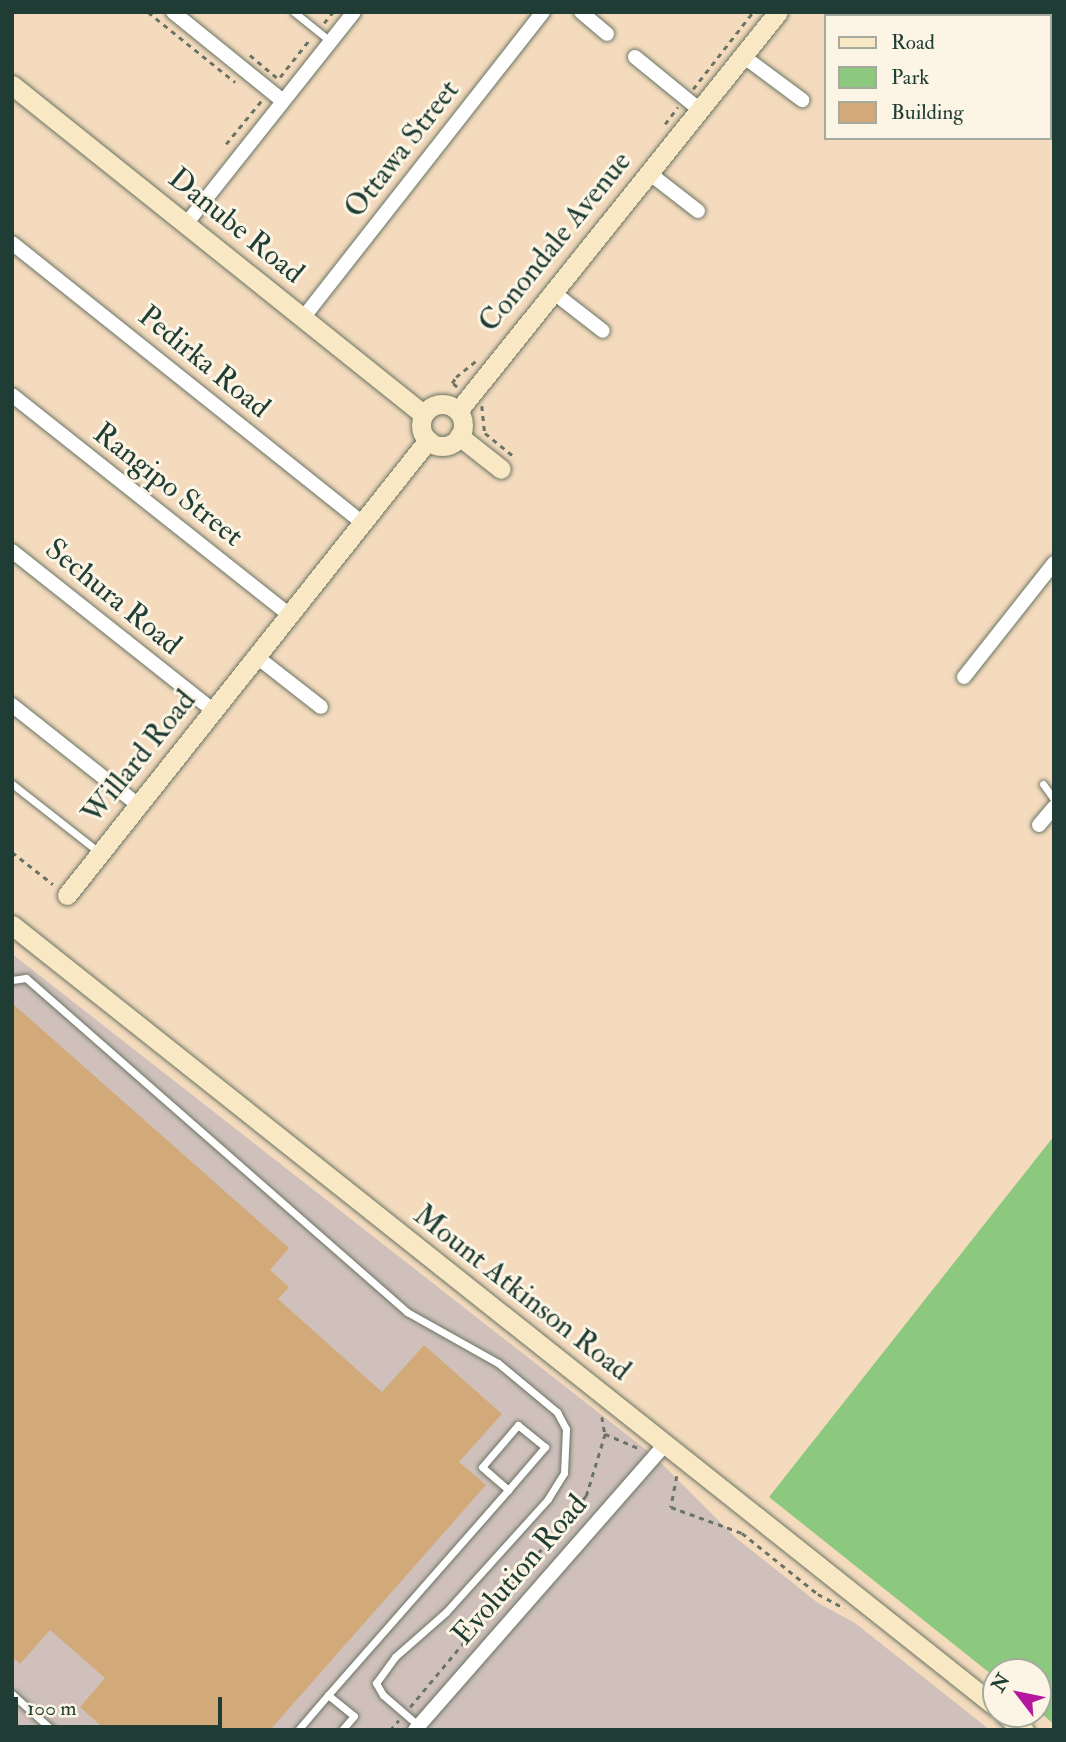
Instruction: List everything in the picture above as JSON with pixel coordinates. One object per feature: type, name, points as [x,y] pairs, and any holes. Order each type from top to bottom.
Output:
[{"type":"street","points":[[173,12],[283,101]]},
{"type":"street","points":[[186,224],[354,12]]},
{"type":"street","name":"Ottawa Street","points":[[303,318],[543,12]]},
{"type":"street","points":[[582,12],[607,34]]},
{"type":"street","name":"Conondale Avenue","points":[[458,411],[778,12]]},
{"type":"street","points":[[743,56],[802,100]]},
{"type":"street","points":[[635,57],[700,110]]},
{"type":"street","name":"Danube Road","points":[[15,94],[186,224],[424,415]]},
{"type":"street","points":[[649,173],[698,211]]},
{"type":"street","name":"Pedirka Road","points":[[12,243],[363,523]]},
{"type":"street","points":[[554,292],[603,331]]},
{"type":"street","name":"Rangipo Street","points":[[12,395],[290,615]]},
{"type":"street","points":[[440,404],[458,411],[462,424],[459,436],[441,445],[428,440],[421,428],[424,415],[440,404]]},
{"type":"street","points":[[459,436],[507,462]]},
{"type":"street","name":"Willard Road","points":[[66,895],[428,440]]},
{"type":"street","name":"Sechura Road","points":[[12,551],[214,711]]},
{"type":"street","points":[[964,677],[1054,564]]},
{"type":"street","points":[[257,657],[321,708]]},
{"type":"street","points":[[12,705],[138,805]]},
{"type":"street","points":[[1040,825],[1054,807]]},
{"type":"street","name":"Mount Atkinson Road","points":[[12,925],[982,1696]]},
{"type":"street","name":"Evolution Road","points":[[417,1728],[665,1444]]},
{"type":"lane","points":[[294,12],[331,42]]},
{"type":"lane","points":[[12,784],[100,853]]},
{"type":"lane","points":[[1044,784],[1054,799]]},
{"type":"lane","points":[[12,979],[26,978],[407,1312],[498,1363],[557,1412],[566,1429],[564,1473],[548,1499],[446,1612],[396,1657],[376,1683],[417,1728]]},
{"type":"lane","points":[[298,1730],[328,1695],[508,1490],[545,1447],[518,1425],[482,1467],[508,1490]]},
{"type":"lane","points":[[12,1694],[52,1730]]},
{"type":"lane","points":[[328,1695],[354,1716],[342,1730]]},
{"type":"path","points":[[148,12],[240,86]]},
{"type":"path","points":[[280,77],[333,12]]},
{"type":"path","points":[[250,94],[260,102]]},
{"type":"path","points":[[484,408],[485,433],[507,462]]},
{"type":"path","points":[[12,852],[66,895]]},
{"type":"path","points":[[390,1730],[586,1496],[606,1434]]},
{"type":"shaded area","points":[[12,954],[654,1456],[736,1538],[818,1603],[855,1623],[982,1724],[982,1728],[990,1730],[12,1730]]},
{"type":"green space","points":[[1054,1136],[1054,1724],[1052,1658],[982,1658],[982,1667],[769,1497]]},
{"type":"building","points":[[12,1003],[289,1248],[270,1270],[289,1287],[278,1299],[382,1392],[424,1345],[502,1414],[459,1462],[486,1485],[270,1730],[106,1730],[80,1707],[105,1678],[50,1630],[20,1664],[12,1657]]}]
